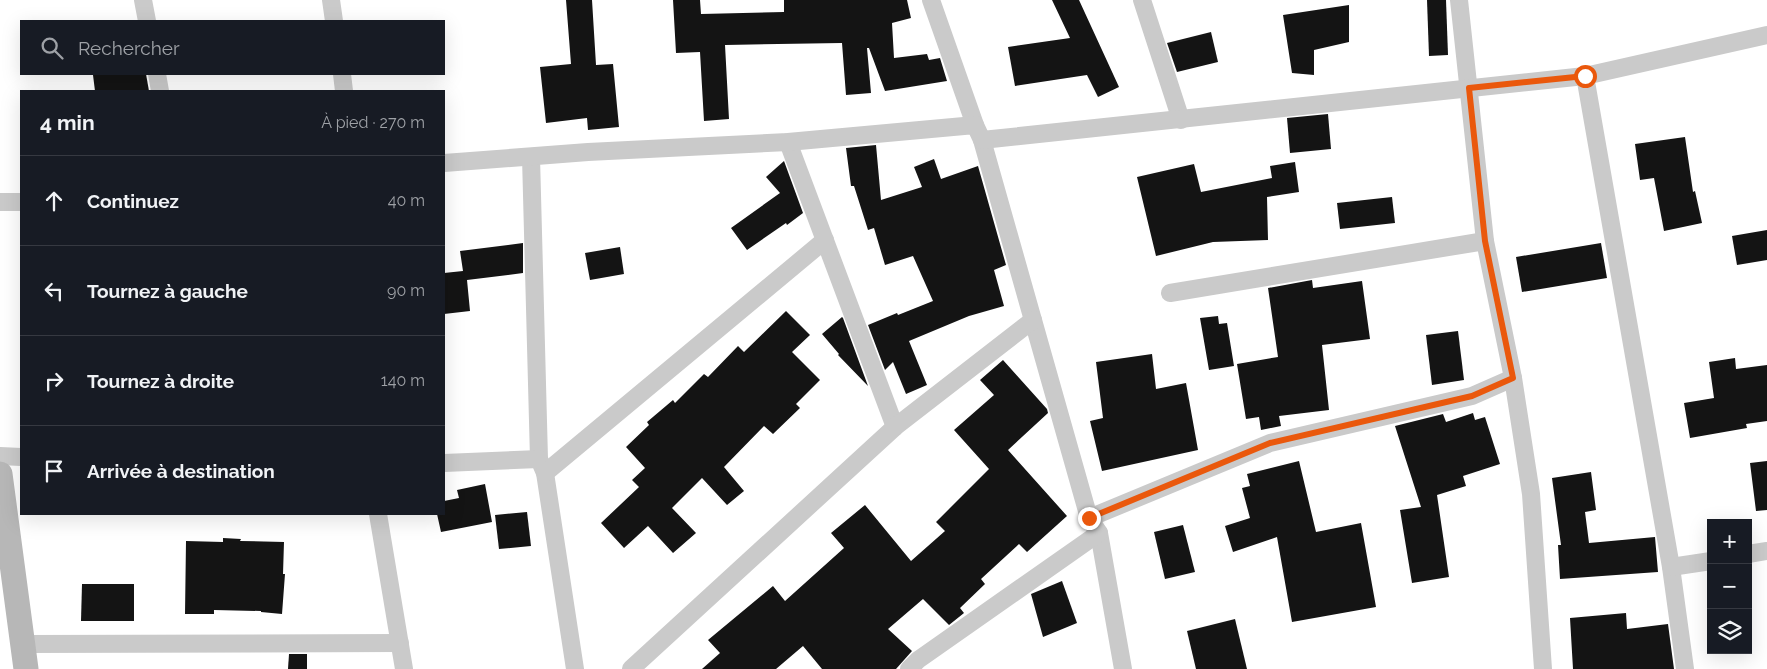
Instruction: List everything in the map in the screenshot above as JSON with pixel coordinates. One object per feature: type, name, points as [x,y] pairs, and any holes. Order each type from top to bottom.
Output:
[{"type":"street","points":[[143,0],[147,20]]},
{"type":"street","points":[[331,0],[334,20]]},
{"type":"street","points":[[931,0],[979,133],[1094,525],[1123,669]]},
{"type":"street","points":[[1142,0],[1181,120]]},
{"type":"street","points":[[1459,0],[1485,241],[1513,378],[1531,494],[1543,669]]},
{"type":"street","points":[[445,163],[588,152],[979,133],[1181,120],[1585,76],[1767,35]]},
{"type":"street","points":[[157,75],[160,90]]},
{"type":"street","points":[[342,75],[344,90]]},
{"type":"street","points":[[1585,76],[1671,567],[1685,669]]},
{"type":"street","points":[[788,142],[895,427]]},
{"type":"street","points":[[531,157],[542,466],[575,669]]},
{"type":"street","points":[[0,202],[20,202]]},
{"type":"street","points":[[445,463],[542,466],[824,240]]},
{"type":"street","points":[[1170,293],[1485,241]]},
{"type":"street","points":[[631,669],[895,427],[1033,320]]},
{"type":"street","points":[[915,666],[1094,525],[1270,443],[1472,396],[1513,378]]},
{"type":"street","points":[[0,456],[20,457]]},
{"type":"street","points":[[0,474],[26,669]]},
{"type":"street","points":[[378,515],[404,669]]},
{"type":"street","points":[[1752,553],[1767,551]]},
{"type":"street","points":[[1671,567],[1707,562]]},
{"type":"street","points":[[22,644],[400,643]]},
{"type":"building","points":[[566,0],[592,0],[596,65],[613,64],[619,127],[588,130],[587,118],[546,123],[540,67],[571,64]]},
{"type":"building","points":[[673,0],[700,0],[701,14],[784,12],[784,0],[907,0],[911,18],[892,23],[894,58],[927,54],[929,60],[940,58],[947,81],[885,91],[869,48],[867,48],[871,93],[846,95],[842,43],[725,45],[729,119],[704,121],[700,52],[676,53]]},
{"type":"building","points":[[1052,0],[1079,0],[1119,87],[1098,97],[1087,75],[1015,86],[1008,47],[1070,38]]},
{"type":"building","points":[[1427,0],[1446,0],[1448,55],[1429,56]]},
{"type":"building","points":[[1349,5],[1349,42],[1314,50],[1314,75],[1292,73],[1283,15]]},
{"type":"building","points":[[1211,32],[1218,62],[1177,72],[1167,43]]},
{"type":"building","points":[[93,75],[146,75],[149,90],[95,90]]},
{"type":"building","points":[[1328,114],[1331,149],[1290,153],[1287,118]]},
{"type":"building","points":[[1685,137],[1693,192],[1695,191],[1702,223],[1664,231],[1654,178],[1640,180],[1635,144]]},
{"type":"building","points":[[876,145],[881,200],[922,187],[914,167],[934,159],[941,179],[978,166],[1006,265],[994,270],[1004,306],[969,316],[909,341],[927,385],[906,394],[893,362],[885,370],[868,325],[933,301],[913,256],[885,265],[874,228],[868,230],[854,186],[851,186],[846,148]]},
{"type":"building","points":[[784,161],[803,213],[747,250],[731,228],[780,193],[766,177]]},
{"type":"building","points":[[1295,162],[1299,192],[1267,197],[1268,240],[1213,242],[1156,256],[1137,177],[1194,164],[1201,192],[1272,178],[1270,166]]},
{"type":"building","points":[[1392,197],[1395,223],[1340,229],[1337,203]]},
{"type":"building","points":[[1767,230],[1767,260],[1737,265],[1732,236]]},
{"type":"building","points":[[523,243],[523,273],[467,280],[470,311],[445,314],[445,273],[463,271],[460,251]]},
{"type":"building","points":[[1601,243],[1607,278],[1522,292],[1516,257]]},
{"type":"building","points":[[620,247],[624,274],[590,280],[585,253]]},
{"type":"building","points":[[1312,280],[1313,288],[1362,281],[1370,339],[1322,345],[1329,410],[1279,416],[1281,426],[1261,430],[1259,417],[1246,419],[1237,364],[1278,357],[1268,288]]},
{"type":"building","points":[[786,311],[810,335],[792,352],[820,380],[796,404],[800,408],[773,434],[764,426],[724,467],[744,491],[727,505],[702,478],[672,508],[696,533],[673,553],[648,526],[624,548],[601,523],[639,487],[632,480],[645,468],[626,447],[649,425],[647,422],[673,400],[675,403],[704,374],[708,377],[738,346],[744,352]]},
{"type":"building","points":[[1218,316],[1219,324],[1227,323],[1234,366],[1209,370],[1200,318]]},
{"type":"building","points":[[842,317],[868,386],[838,355],[822,334]]},
{"type":"building","points":[[1458,331],[1464,380],[1432,385],[1426,335]]},
{"type":"building","points":[[1152,354],[1156,389],[1186,383],[1198,450],[1102,471],[1090,421],[1103,418],[1096,362]]},
{"type":"building","points":[[1735,358],[1736,369],[1767,365],[1767,421],[1746,424],[1747,428],[1690,438],[1684,403],[1714,398],[1709,362]]},
{"type":"building","points":[[1003,360],[1047,409],[1048,413],[1008,450],[1067,516],[1027,552],[1019,544],[981,579],[985,584],[960,608],[964,613],[949,625],[923,599],[888,629],[912,651],[896,669],[822,669],[803,646],[776,669],[702,669],[720,653],[708,640],[773,586],[785,601],[844,548],[831,533],[865,505],[911,561],[945,531],[936,522],[989,469],[954,430],[994,395],[980,380]]},
{"type":"building","points":[[1473,413],[1475,420],[1485,417],[1500,464],[1463,476],[1466,486],[1437,495],[1449,577],[1412,583],[1400,510],[1421,507],[1395,426],[1443,414],[1446,422]]},
{"type":"building","points":[[1299,461],[1316,532],[1361,523],[1376,607],[1292,622],[1277,537],[1233,552],[1225,526],[1250,518],[1242,488],[1250,486],[1247,474]]},
{"type":"building","points":[[1767,461],[1767,510],[1756,511],[1750,463]]},
{"type":"building","points":[[1591,472],[1596,510],[1585,512],[1589,543],[1655,537],[1658,572],[1560,579],[1558,545],[1561,545],[1552,478]]},
{"type":"building","points":[[485,484],[492,522],[441,532],[437,515],[445,515],[445,501],[459,498],[457,490]]},
{"type":"building","points":[[527,512],[531,546],[499,549],[495,515]]},
{"type":"building","points":[[1183,525],[1195,572],[1165,579],[1154,532]]},
{"type":"building","points":[[223,538],[241,539],[240,541],[284,542],[283,574],[285,574],[282,614],[261,611],[214,610],[214,614],[185,614],[186,541],[223,542]]},
{"type":"building","points":[[1062,581],[1077,623],[1043,637],[1031,594]]},
{"type":"building","points":[[82,584],[134,584],[134,621],[81,621]]},
{"type":"building","points":[[1626,613],[1627,629],[1668,624],[1674,669],[1573,669],[1570,618]]},
{"type":"building","points":[[1235,619],[1247,669],[1196,669],[1187,631]]},
{"type":"building","points":[[289,654],[307,654],[307,669],[288,669]]},
{"type":"route","points":[[1089,518],[1270,443],[1472,396],[1513,378],[1485,241],[1469,88],[1585,76]]}]
